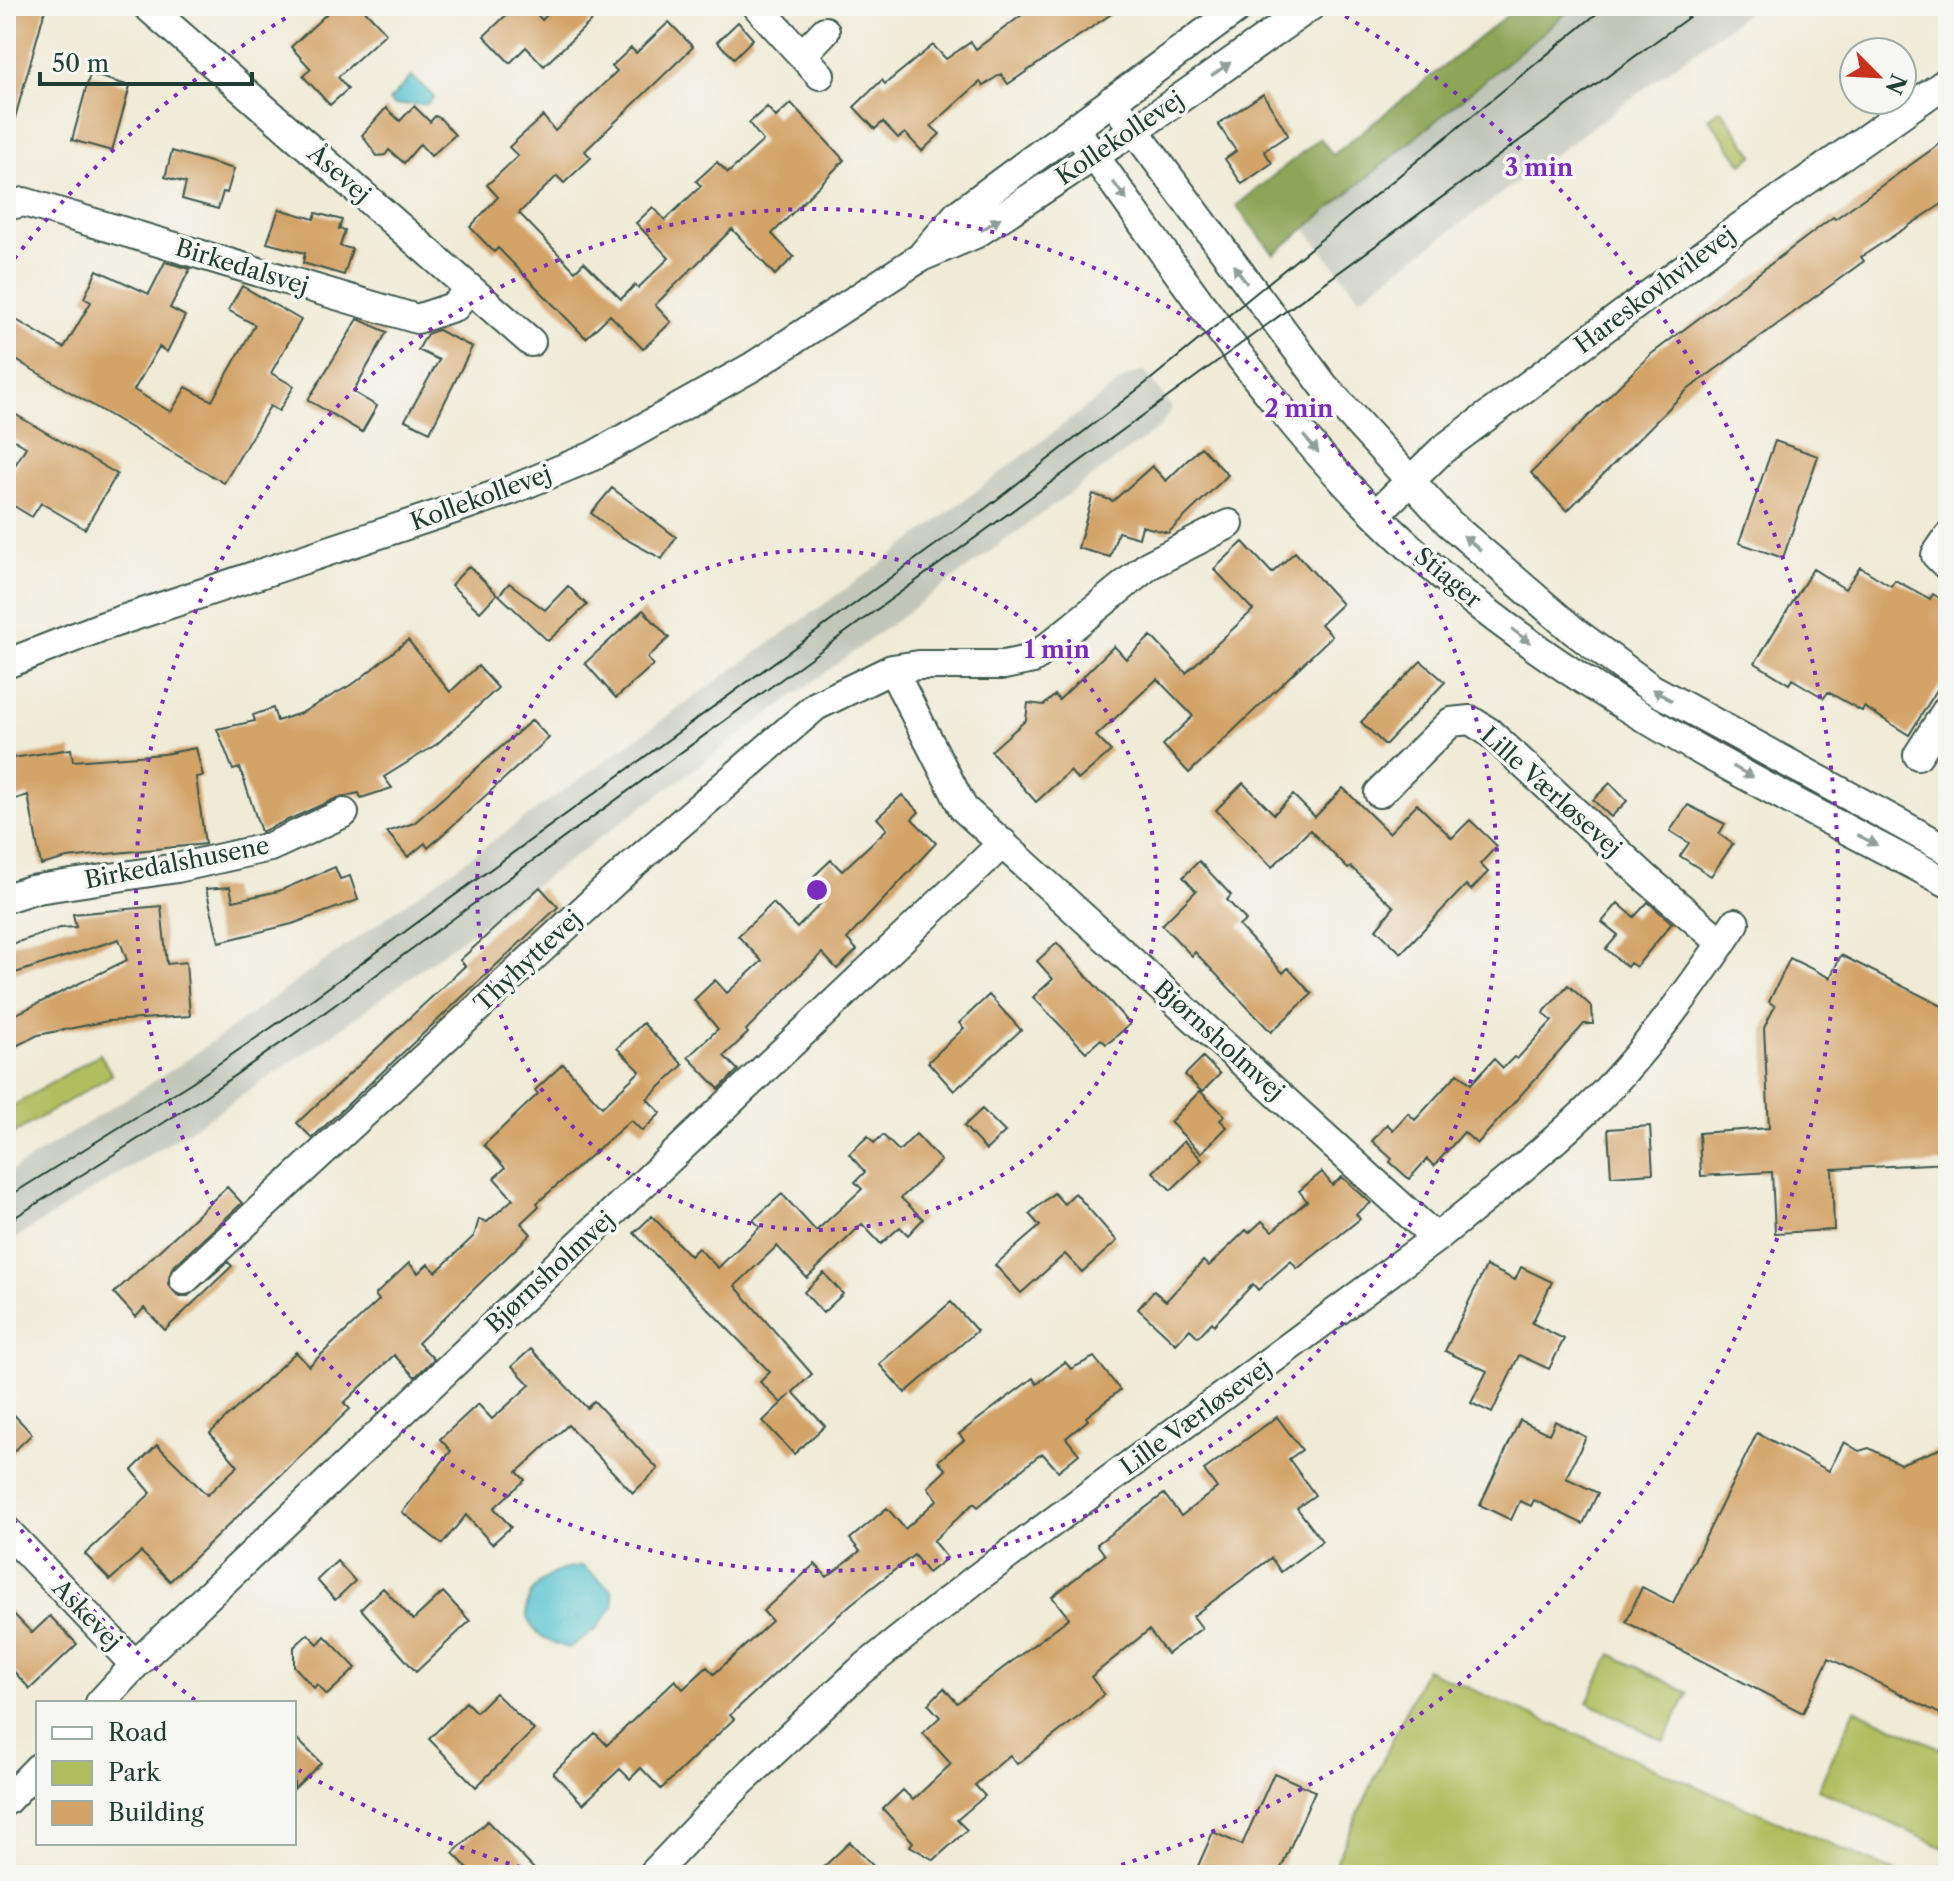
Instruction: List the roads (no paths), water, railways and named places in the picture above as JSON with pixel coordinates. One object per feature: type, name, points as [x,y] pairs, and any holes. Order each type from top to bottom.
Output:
[{"type":"street","name":"Åsevej","points":[[147,6],[531,342]]},
{"type":"street","points":[[757,6],[811,65],[825,31]]},
{"type":"street","name":"Kollekollevej","points":[[921,257],[957,215],[1241,6]]},
{"type":"street","name":"Kollekollevej","points":[[6,664],[101,627],[511,490],[593,456],[752,367],[921,257],[975,234],[1134,130],[1311,6]]},
{"type":"street","name":"Hareskovhvilevej","points":[[1376,514],[1442,450],[1677,273],[1948,81]]},
{"type":"street","name":"Stiager","points":[[1112,100],[1324,386],[1408,482],[1449,523],[1574,631],[1651,688],[1948,850]]},
{"type":"street","name":"Stiager","points":[[1074,128],[1254,374],[1376,514],[1454,586],[1559,665],[1798,803],[1948,883]]},
{"type":"street","name":"Birkedalsvej","points":[[6,206],[24,202],[417,319],[456,306],[467,288]]},
{"type":"street","points":[[892,669],[919,665],[1004,665],[1033,659],[1149,565],[1229,524]]},
{"type":"street","name":"Bjørnsholmvej","points":[[892,669],[963,808],[1436,1238]]},
{"type":"street","name":"Thyhyttevej","points":[[184,1280],[665,837],[816,706],[892,669]]},
{"type":"street","points":[[1918,755],[1948,708]]},
{"type":"street","name":"Lille Værløsevej","points":[[652,1875],[740,1783],[860,1671],[977,1578],[1436,1238],[1588,1109],[1644,1045],[1728,933],[1647,879],[1489,732],[1470,720],[1451,722],[1379,793]]},
{"type":"street","name":"Birkedalshusene","points":[[6,898],[31,890],[177,868],[270,847],[344,813]]},
{"type":"street","name":"Bjørnsholmvej","points":[[102,1701],[135,1665],[1003,843]]},
{"type":"street","name":"Askevej","points":[[6,1530],[135,1665]]},
{"type":"street","points":[[6,1801],[36,1770]]},
{"type":"water","points":[[412,76],[434,97],[427,104],[394,105],[389,101]]},
{"type":"water","points":[[582,1566],[612,1590],[614,1606],[595,1630],[569,1648],[547,1640],[533,1628],[527,1615],[528,1602],[534,1589],[546,1578],[562,1570]]},
{"type":"tram line","points":[[6,1198],[192,1082],[307,1003],[986,508],[1151,379],[1606,6]]},
{"type":"tram line","points":[[6,1223],[201,1099],[317,1018],[1704,6]]}]
